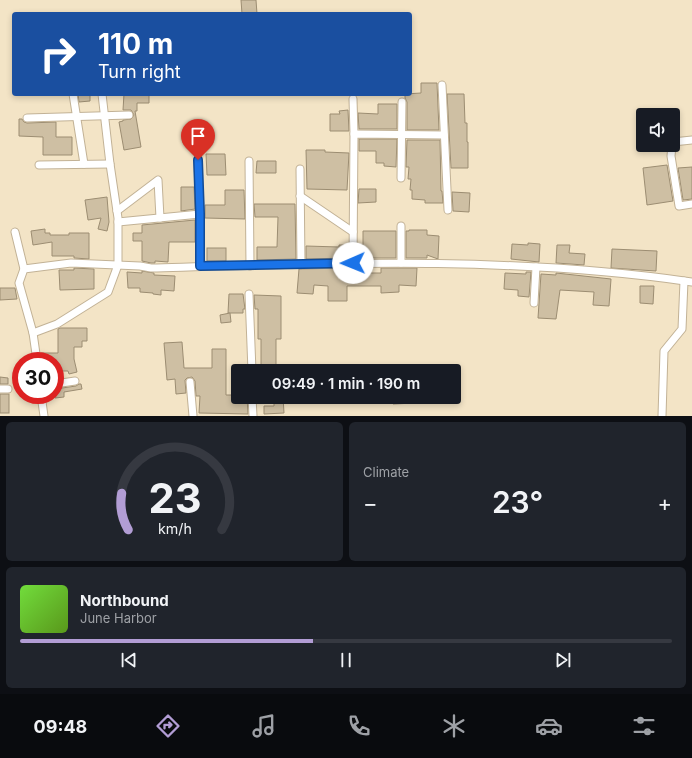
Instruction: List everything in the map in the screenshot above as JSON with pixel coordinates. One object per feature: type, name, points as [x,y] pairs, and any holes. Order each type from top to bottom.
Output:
[{"type":"street","points":[[442,85],[448,210]]},
{"type":"street","points":[[73,96],[84,164]]},
{"type":"street","points":[[33,333],[57,324],[108,292],[118,265],[117,211],[102,96]]},
{"type":"street","points":[[353,99],[353,263]]},
{"type":"street","points":[[401,178],[402,102]]},
{"type":"street","points":[[27,118],[129,115]]},
{"type":"street","points":[[354,134],[444,135]]},
{"type":"street","points":[[680,142],[692,140]]},
{"type":"street","points":[[671,152],[679,206],[692,204]]},
{"type":"street","points":[[198,160],[200,266]]},
{"type":"street","points":[[249,161],[250,266]]},
{"type":"street","points":[[39,164],[110,164]]},
{"type":"street","points":[[300,169],[301,264]]},
{"type":"street","points":[[117,211],[158,180],[160,218]]},
{"type":"street","points":[[300,196],[353,232]]},
{"type":"street","points":[[118,222],[200,214]]},
{"type":"street","points":[[401,226],[401,263]]},
{"type":"street","points":[[15,232],[24,269],[18,283],[33,333],[36,352]]},
{"type":"street","points":[[24,269],[71,263],[140,266],[151,268],[353,263],[495,264],[642,275],[692,282]]},
{"type":"street","points":[[534,303],[536,267]]},
{"type":"street","points":[[662,416],[664,351],[682,328],[684,281]]},
{"type":"street","points":[[249,294],[252,364]]},
{"type":"street","points":[[64,383],[75,381]]},
{"type":"street","points":[[190,382],[193,416]]},
{"type":"street","points":[[0,389],[8,389]]},
{"type":"street","points":[[42,404],[44,416]]},
{"type":"street","points":[[252,404],[253,416]]},
{"type":"building","points":[[241,0],[256,0],[257,12],[242,12]]},
{"type":"building","points":[[421,83],[437,83],[439,130],[407,130],[407,102],[405,96],[412,96],[412,94],[421,93]]},
{"type":"building","points":[[447,94],[464,94],[465,123],[467,123],[468,168],[451,168]]},
{"type":"building","points":[[78,96],[90,96],[90,101],[79,102]]},
{"type":"building","points":[[124,96],[149,96],[149,103],[137,103],[137,111],[135,111],[141,147],[124,150],[119,122],[131,119],[134,115],[131,110],[123,110]]},
{"type":"building","points":[[378,104],[397,104],[397,129],[359,129],[358,113],[378,114]]},
{"type":"building","points":[[348,110],[349,131],[330,131],[330,114],[340,114],[339,111]]},
{"type":"building","points":[[19,119],[22,119],[27,123],[56,122],[56,137],[72,137],[72,155],[43,155],[43,137],[19,136]]},
{"type":"building","points":[[359,139],[397,139],[396,167],[384,166],[384,163],[376,163],[376,151],[359,151]]},
{"type":"building","points":[[407,140],[440,140],[441,191],[443,203],[425,203],[425,200],[412,199],[412,190],[410,190],[411,179],[408,179],[409,167],[406,167]]},
{"type":"building","points":[[306,150],[325,150],[325,152],[349,153],[347,190],[307,189]]},
{"type":"building","points":[[206,154],[225,154],[226,175],[207,175]]},
{"type":"building","points":[[257,161],[276,161],[276,173],[256,173]]},
{"type":"building","points":[[667,165],[673,201],[647,205],[643,168]]},
{"type":"building","points":[[692,167],[692,199],[683,200],[678,168]]},
{"type":"building","points":[[181,187],[194,187],[195,209],[181,211]]},
{"type":"building","points":[[359,189],[376,189],[376,202],[358,203]]},
{"type":"building","points":[[225,190],[244,190],[245,219],[205,218],[205,205],[225,205]]},
{"type":"building","points":[[452,192],[470,193],[469,212],[453,211]]},
{"type":"building","points":[[107,197],[109,222],[107,231],[98,229],[101,218],[88,220],[85,200]]},
{"type":"building","points":[[254,204],[295,204],[296,259],[257,260],[257,247],[277,247],[278,217],[255,217]]},
{"type":"building","points":[[195,220],[195,242],[169,242],[168,262],[155,261],[155,263],[151,263],[142,261],[142,241],[133,241],[133,233],[142,233],[142,225]]},
{"type":"building","points":[[45,229],[45,233],[50,233],[50,235],[89,233],[89,259],[74,258],[74,256],[52,256],[52,242],[33,245],[31,231]]},
{"type":"building","points":[[427,230],[427,235],[439,236],[438,259],[427,255],[427,258],[406,258],[406,231]]},
{"type":"building","points":[[363,231],[396,231],[396,258],[358,258],[358,244],[363,245]]},
{"type":"building","points":[[528,243],[540,244],[539,262],[511,259],[512,244],[528,245]]},
{"type":"building","points":[[339,245],[348,245],[348,258],[306,259],[306,246],[339,247]]},
{"type":"building","points":[[557,245],[570,245],[569,253],[585,254],[584,265],[556,263]]},
{"type":"building","points":[[207,248],[226,248],[226,261],[207,261]]},
{"type":"building","points":[[612,249],[657,251],[656,271],[611,268]]},
{"type":"building","points":[[74,268],[94,269],[94,289],[60,290],[59,270],[74,270]]},
{"type":"building","points":[[348,268],[348,273],[381,273],[381,268],[417,268],[416,286],[399,285],[399,292],[381,293],[381,286],[347,286],[347,301],[328,301],[328,286],[314,285],[313,294],[297,293],[299,269]]},
{"type":"building","points":[[142,271],[154,273],[154,275],[175,276],[174,291],[161,290],[161,295],[140,292],[140,288],[128,288],[127,272],[142,273]]},
{"type":"building","points":[[526,272],[531,272],[529,297],[518,296],[518,290],[504,289],[505,273],[526,274]]},
{"type":"building","points":[[556,273],[611,279],[609,306],[593,305],[594,292],[560,290],[556,319],[538,318],[541,274],[556,275]]},
{"type":"building","points":[[640,286],[654,286],[653,304],[640,303]]},
{"type":"building","points":[[0,288],[15,288],[17,299],[0,300]]},
{"type":"building","points":[[229,294],[243,294],[245,309],[243,309],[243,313],[228,313]]},
{"type":"building","points":[[254,295],[281,296],[281,339],[276,339],[276,364],[261,364],[261,339],[258,339],[258,309],[255,309]]},
{"type":"building","points":[[230,313],[231,322],[221,323],[220,315]]},
{"type":"building","points":[[87,328],[87,341],[82,341],[82,347],[74,347],[74,359],[77,372],[69,374],[68,371],[64,371],[64,352],[58,352],[58,329]]},
{"type":"building","points":[[182,342],[184,368],[212,368],[212,349],[226,349],[226,395],[231,395],[231,404],[247,404],[248,414],[199,413],[200,396],[196,396],[195,381],[192,377],[185,380],[186,393],[176,394],[175,379],[167,380],[164,343]]},
{"type":"building","points":[[0,377],[8,378],[8,384],[0,384]]},
{"type":"building","points":[[81,384],[82,389],[64,392],[64,388]]},
{"type":"building","points":[[0,394],[9,394],[9,413],[0,413]]},
{"type":"building","points":[[274,404],[283,404],[284,413],[264,414],[264,406],[274,406]]},
{"type":"route","points":[[198,160],[200,266],[353,263]]}]
